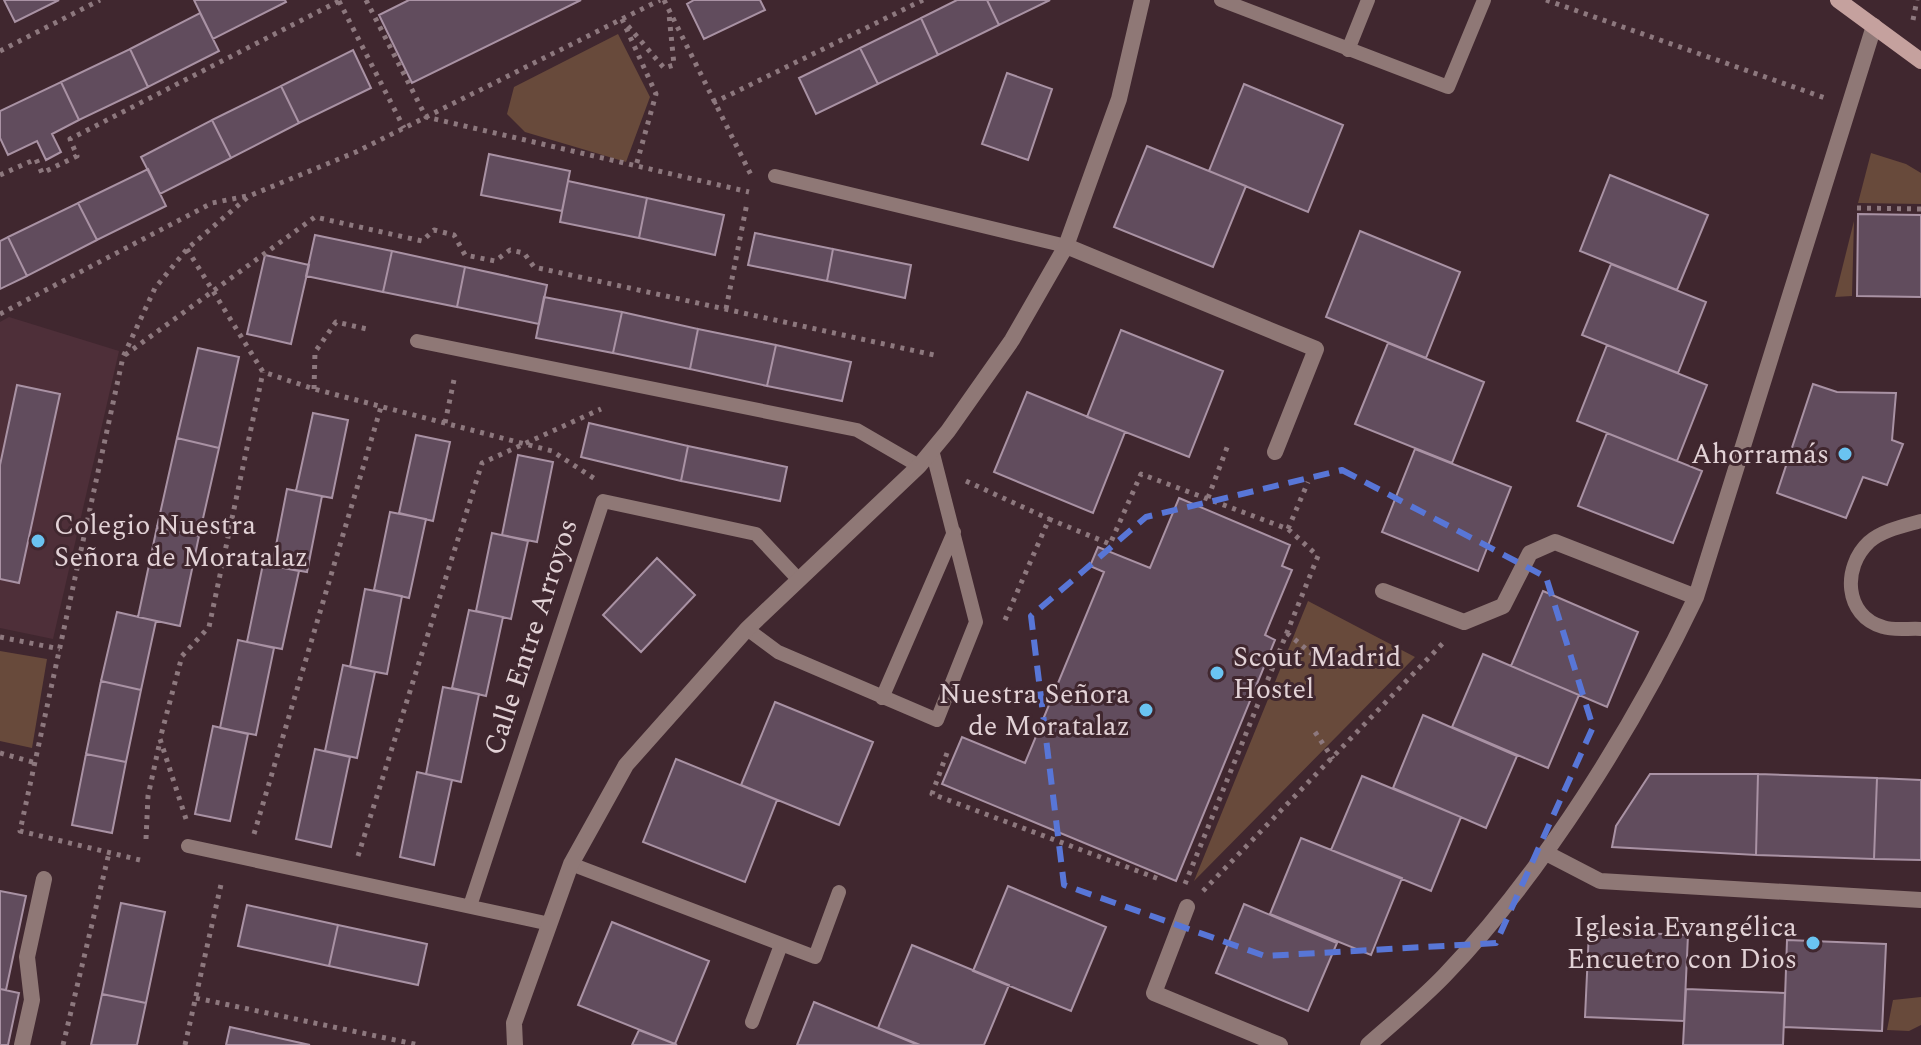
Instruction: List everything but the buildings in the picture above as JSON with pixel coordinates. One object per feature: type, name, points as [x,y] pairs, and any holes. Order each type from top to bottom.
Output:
[{"type":"street","points":[[515,1045],[514,1023],[571,864],[626,765],[747,629],[919,466],[1012,340],[1066,246],[1119,99],[1142,0]]},
{"type":"street","points":[[1838,0],[1921,61]]},
{"type":"street","points":[[1368,1045],[1445,975],[1546,853],[1664,664],[1696,597],[1874,26]]},
{"type":"street","points":[[1066,246],[1316,349],[1275,452]]},
{"type":"street","points":[[1383,591],[1464,622],[1503,606],[1530,553],[1555,542],[1696,597]]},
{"type":"street","points":[[1546,853],[1600,881],[1921,900]]},
{"type":"street","points":[[22,1045],[32,1000],[27,957],[44,879]]},
{"type":"street","points":[[1193,901],[1154,993],[1280,1045]]},
{"type":"lane","points":[[1221,0],[1448,87],[1484,0]]},
{"type":"lane","points":[[1348,50],[1368,0]]},
{"type":"lane","points":[[775,176],[1066,246]]},
{"type":"lane","points":[[417,341],[857,430],[919,466]]},
{"type":"lane","points":[[747,629],[778,652],[937,720],[976,622],[932,450]]},
{"type":"lane","name":"Calle Entre Arroyos","points":[[470,906],[603,501],[756,534],[799,580]]},
{"type":"lane","points":[[1921,521],[1894,528],[1870,542],[1854,563],[1849,588],[1859,613],[1883,627],[1921,629]]},
{"type":"lane","points":[[882,698],[955,532]]},
{"type":"lane","points":[[188,846],[550,924]]},
{"type":"lane","points":[[571,864],[815,957],[839,892]]},
{"type":"lane","points":[[752,1022],[781,945]]},
{"type":"path","points":[[0,51],[100,0]]},
{"type":"path","points":[[0,175],[36,159],[42,173],[77,156],[70,139],[340,0],[404,128]]},
{"type":"path","points":[[366,0],[426,117],[749,192]]},
{"type":"path","points":[[0,314],[212,203],[249,196],[404,128],[662,0],[753,177]]},
{"type":"path","points":[[713,103],[923,0]]},
{"type":"path","points":[[1546,0],[1828,99]]},
{"type":"path","points":[[1913,20],[1917,0]]},
{"type":"path","points":[[622,19],[664,68],[674,65],[668,8]]},
{"type":"path","points":[[622,19],[656,94],[636,166]]},
{"type":"path","points":[[140,860],[20,831],[123,357],[155,288],[187,249],[249,196]]},
{"type":"path","points":[[726,309],[747,203]]},
{"type":"path","points":[[1857,208],[1888,211],[1921,209]]},
{"type":"path","points":[[123,357],[315,217],[422,241],[434,230],[454,235],[465,255],[495,261],[510,250],[524,253],[534,267],[934,355]]},
{"type":"path","points":[[187,249],[263,372],[314,389],[552,451],[596,480]]},
{"type":"path","points":[[314,389],[315,352],[336,322],[367,329]]},
{"type":"path","points":[[146,839],[148,796],[160,739],[182,656],[209,627],[263,372]]},
{"type":"path","points":[[445,423],[455,375]]},
{"type":"path","points":[[254,834],[381,407]]},
{"type":"path","points":[[358,856],[482,463],[601,409]]},
{"type":"path","points":[[1208,498],[1228,445]]},
{"type":"path","points":[[966,481],[1110,544],[1141,474],[1288,529],[1318,556],[1183,889]]},
{"type":"path","points":[[1288,529],[1308,482]]},
{"type":"path","points":[[1005,620],[1049,519]]},
{"type":"path","points":[[1193,901],[1464,622]]},
{"type":"path","points":[[1287,633],[1324,664]]},
{"type":"path","points":[[0,637],[60,649]]},
{"type":"path","points":[[1315,732],[1333,759]]},
{"type":"path","points":[[160,739],[186,819]]},
{"type":"path","points":[[0,753],[36,763]]},
{"type":"path","points":[[947,753],[932,794],[1159,879]]},
{"type":"path","points":[[63,1045],[109,853]]},
{"type":"path","points":[[185,1045],[222,880]]},
{"type":"path","points":[[196,998],[419,1045]]},
{"type":"highlighted area","points":[[1342,470],[1546,577],[1593,727],[1496,943],[1265,956],[1064,885],[1031,616],[1146,517]]},
{"type":"shaded area","points":[[618,34],[650,97],[626,162],[525,132],[507,114],[514,87]]},
{"type":"shaded area","points":[[1871,153],[1906,164],[1921,173],[1921,204],[1858,203]]},
{"type":"shaded area","points":[[1854,221],[1852,296],[1835,297]]},
{"type":"shaded area","name":"Colegio Nuestra Señora de Moratalaz","points":[[9,317],[119,351],[53,639],[0,628],[0,322]]},
{"type":"shaded area","points":[[1308,601],[1415,657],[1194,881]]},
{"type":"shaded area","points":[[0,651],[47,659],[32,748],[0,741]]},
{"type":"shaded area","points":[[1921,997],[1921,1025],[1909,1031],[1887,1030],[1893,1000]]},
{"type":"place","name":"Ahorramás","points":[[1845,454]]},
{"type":"place","name":"Colegio Nuestra Señora de Moratalaz","points":[[38,541]]},
{"type":"place","name":"Scout Madrid Hostel","points":[[1217,673]]},
{"type":"place","name":"Nuestra Señora de Moratalaz","points":[[1146,710]]},
{"type":"place","name":"Iglesia Evangélica Encuetro con Dios","points":[[1813,943]]}]
